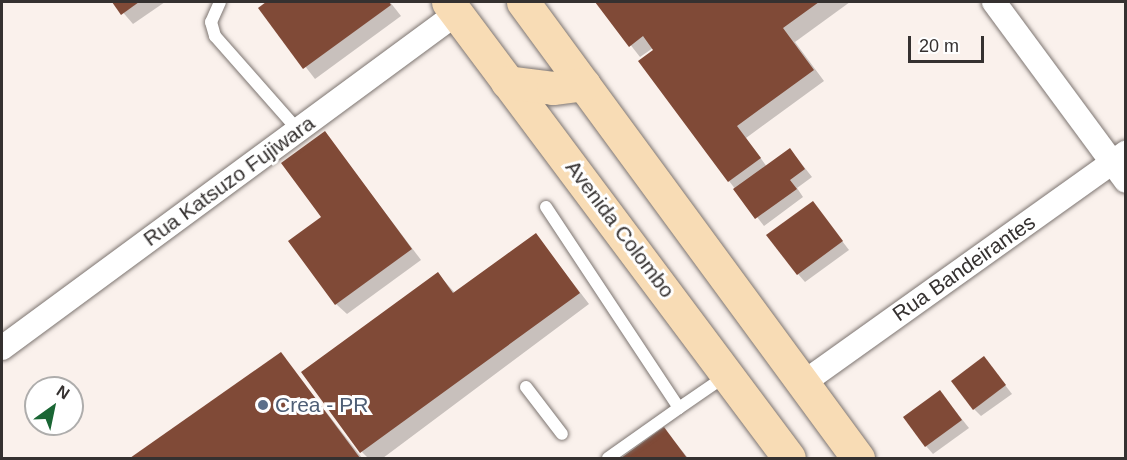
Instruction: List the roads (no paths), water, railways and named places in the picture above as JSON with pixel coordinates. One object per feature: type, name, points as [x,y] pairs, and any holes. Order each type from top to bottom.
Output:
[{"type":"main road","points":[[523,2],[858,459]]},
{"type":"main road","name":"Avenida Colombo","points":[[453,7],[789,459]]},
{"type":"main road","points":[[507,82],[553,88],[584,84]]},
{"type":"street","points":[[994,2],[1121,165]]},
{"type":"street","name":"Rua Katsuzo Fujiwara","points":[[2,348],[298,130],[453,7]]},
{"type":"street","name":"Rua Bandeirantes","points":[[803,383],[1121,165]]},
{"type":"lane","points":[[220,2],[211,22],[215,36],[298,130]]},
{"type":"lane","points":[[546,207],[679,408]]},
{"type":"lane","points":[[608,459],[728,374]]},
{"type":"lane","points":[[525,387],[562,435]]},
{"type":"place","name":"Crea - PR","points":[[263,405]]}]
